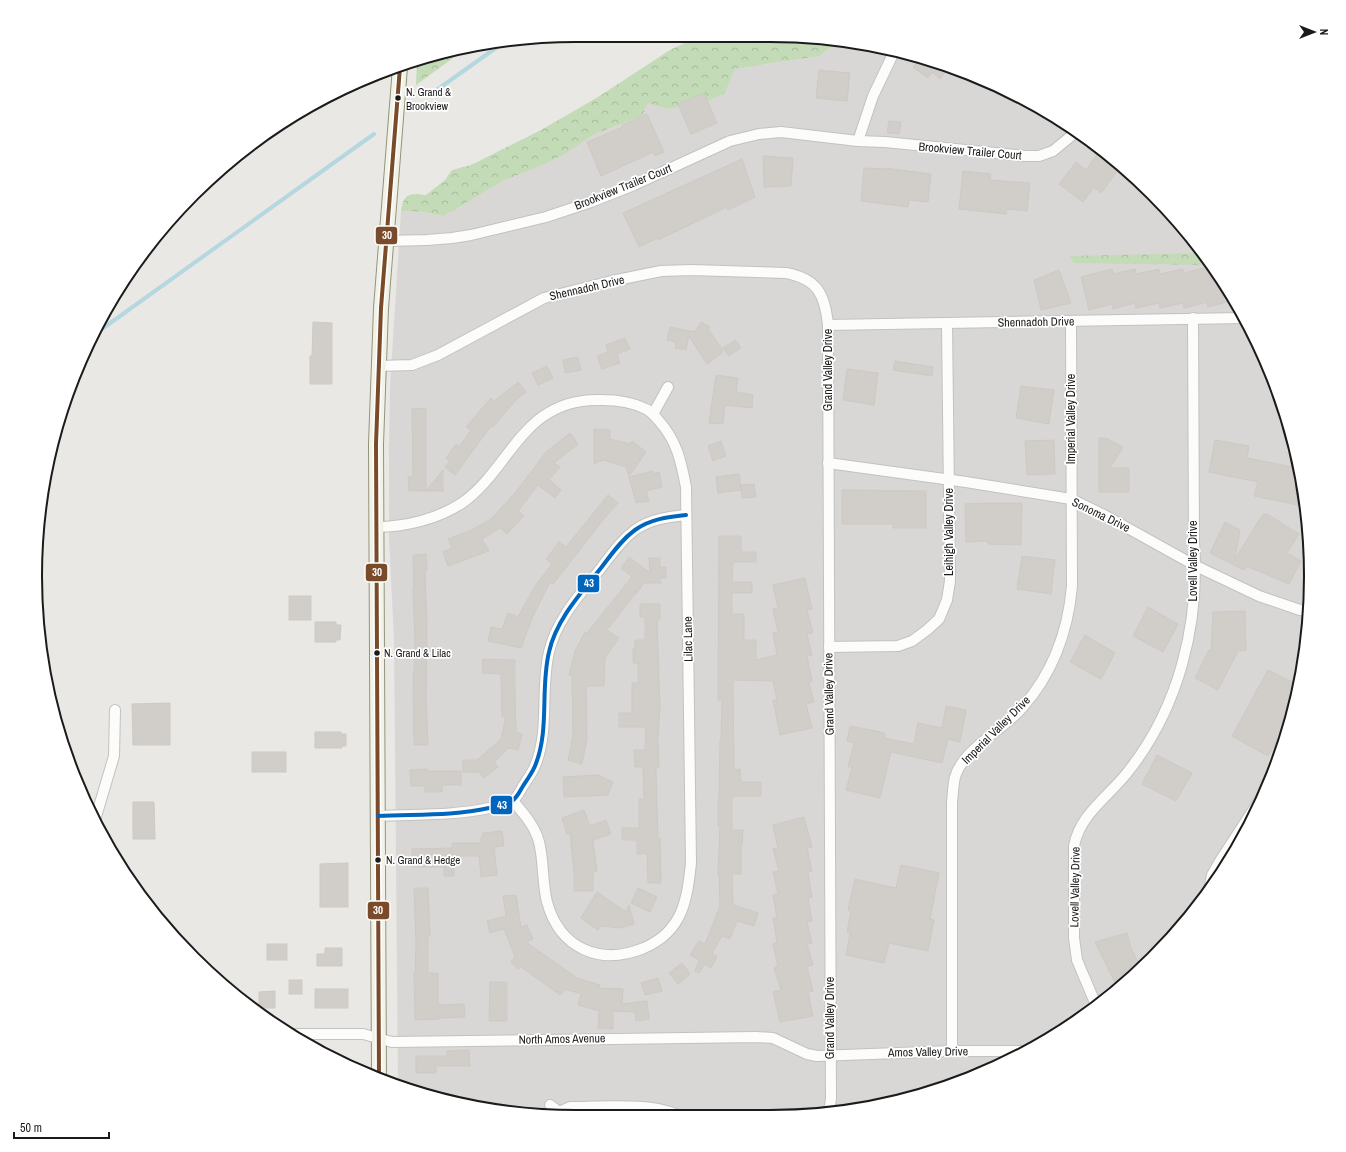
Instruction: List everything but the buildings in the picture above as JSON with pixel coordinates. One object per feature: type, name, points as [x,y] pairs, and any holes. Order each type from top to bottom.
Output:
[{"type":"main road","points":[[379,1072],[376,444],[378,366],[400,72]]},
{"type":"street","points":[[858,141],[873,96],[892,56]]},
{"type":"street","name":"Brookview Trailer Court","points":[[386,241],[452,238],[471,235],[546,217],[634,185],[730,141],[746,136],[781,132],[858,141],[1039,156],[1053,151],[1072,135]]},
{"type":"street","name":"Shennadoh Drive","points":[[378,366],[412,365],[438,355],[544,298],[661,271],[691,270],[786,273],[800,276],[810,282]]},
{"type":"street","name":"Grand Valley Drive","points":[[810,282],[821,294],[826,307],[828,325],[828,647],[831,1099],[830,1106]]},
{"type":"street","name":"Lovell Valley Drive","points":[[1094,1001],[1077,960],[1074,938],[1073,858],[1076,835],[1081,824],[1090,811],[1126,774],[1152,737],[1170,701],[1183,665],[1190,631],[1196,566],[1194,541],[1193,318]]},
{"type":"street","name":"Shennadoh Drive","points":[[828,325],[1237,318]]},
{"type":"street","name":"Imperial Valley Drive","points":[[952,1051],[952,802],[955,777],[963,762],[1022,708],[1043,681],[1057,653],[1065,631],[1071,600],[1071,321]]},
{"type":"street","name":"Leihigh Valley Drive","points":[[828,647],[898,646],[912,641],[939,619],[947,600],[950,581],[947,324]]},
{"type":"street","points":[[653,414],[668,387]]},
{"type":"street","name":"Lilac Lane","points":[[376,527],[391,527],[418,521],[440,515],[453,509],[489,478],[527,430],[542,417],[559,406],[573,402],[619,400],[636,404],[648,409],[664,426],[676,444],[686,487],[691,863],[684,905],[674,927],[664,936],[642,949],[615,955],[593,953],[569,941],[552,917],[547,901],[539,842],[533,827],[513,801]]},
{"type":"street","name":"Sonoma Drive","points":[[828,463],[1071,499],[1106,516],[1196,566],[1258,596],[1303,610]]},
{"type":"street","points":[[378,816],[470,812],[500,806],[513,801],[535,766],[541,742],[546,666],[549,650],[557,628],[568,610],[619,545],[635,530],[660,518],[686,514]]},
{"type":"street","points":[[97,812],[114,756],[115,710]]},
{"type":"street","points":[[1212,876],[1233,840]]},
{"type":"street","name":"North Amos Avenue","points":[[302,1034],[362,1034],[392,1042],[756,1036],[773,1038],[807,1054],[830,1055]]},
{"type":"street","name":"Amos Valley Drive","points":[[830,1055],[952,1051],[1013,1051]]},
{"type":"street","points":[[550,1105],[554,1109]]},
{"type":"street","points":[[565,1110],[570,1107],[649,1107],[660,1110]]},
{"type":"shaded area","points":[[832,46],[874,52],[908,60],[942,70],[974,83],[1006,97],[1037,114],[1067,132],[1095,152],[1148,198],[1194,251],[1214,279],[1249,340],[1276,404],[1294,472],[1303,541],[1303,611],[1294,680],[1276,748],[1263,780],[1249,812],[1214,873],[1194,901],[1148,954],[1095,1000],[1067,1020],[1006,1055],[942,1082],[874,1100],[805,1109],[576,1110],[541,1109],[472,1100],[438,1092],[398,1080],[394,638],[389,539],[389,449],[390,387],[401,211],[423,212],[444,216],[503,181],[539,167],[565,154],[595,134],[642,116],[648,103],[666,109],[725,93],[735,69],[820,56]]},
{"type":"green space","points":[[687,42],[770,42],[805,43],[832,46],[820,56],[735,69],[725,93],[703,103],[666,109],[648,103],[642,116],[595,134],[565,154],[539,167],[503,181],[444,216],[423,212],[401,211],[404,201],[411,194],[426,195],[445,180],[452,170],[471,165],[541,130],[598,97],[670,50]]},
{"type":"green space","points":[[456,56],[416,85],[417,66]]},
{"type":"green space","points":[[1196,253],[1204,265],[1074,263],[1069,256]]},
{"type":"waterway","points":[[431,94],[495,49]]},
{"type":"waterway","points":[[104,328],[374,134]]},
{"type":"transit line","name":"30","points":[[379,1072],[376,444],[381,308],[400,72]]},
{"type":"transit line","name":"43","points":[[378,816],[475,811],[501,805],[514,800],[535,766],[540,752],[544,724],[546,666],[552,640],[563,618],[612,553],[630,534],[647,523],[686,515]]},
{"type":"place","name":"N. Grand & Brookview","points":[[398,98]]},
{"type":"place","name":"N. Grand & Lilac","points":[[377,653]]},
{"type":"place","name":"N. Grand & Hedge","points":[[378,860]]}]
